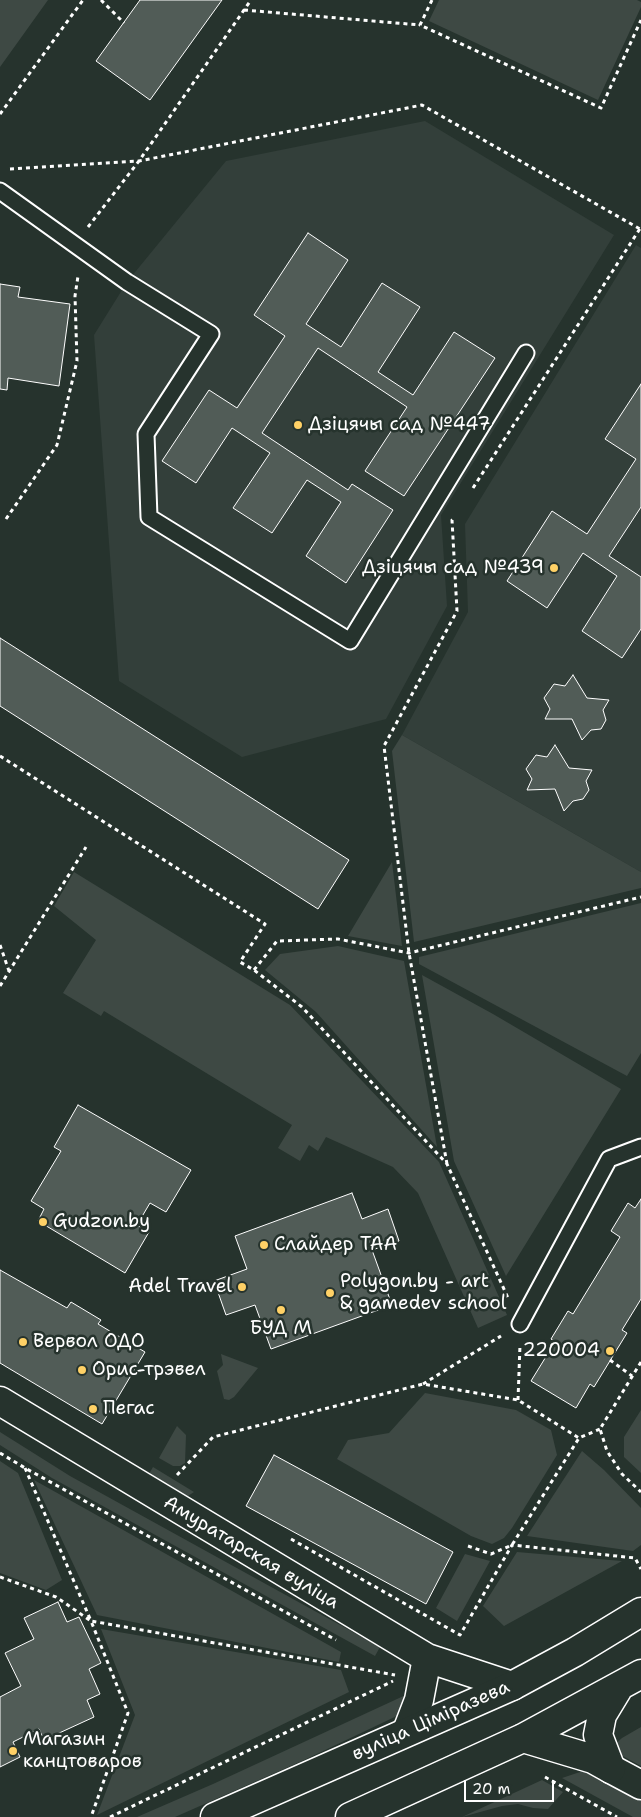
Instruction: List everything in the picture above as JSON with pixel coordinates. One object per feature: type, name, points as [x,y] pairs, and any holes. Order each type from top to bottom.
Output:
[{"type":"main road","name":"Амуратарская вуліца","points":[[0,1401],[427,1658],[512,1686]]},
{"type":"main road","name":"вуліца Ціміразева","points":[[215,1817],[512,1686],[575,1652],[641,1612]]},
{"type":"main road","points":[[407,1731],[419,1700],[427,1658]]},
{"type":"main road","points":[[350,1817],[523,1738],[630,1680]]},
{"type":"main road","points":[[611,1769],[598,1735],[602,1714],[630,1680]]},
{"type":"main road","points":[[523,1738],[593,1759],[641,1785]]},
{"type":"lane","points":[[0,191],[128,282],[211,334],[146,434],[149,517],[350,641],[526,353]]},
{"type":"lane","points":[[520,1324],[609,1159],[641,1147]]},
{"type":"path","points":[[0,114],[83,0]]},
{"type":"path","points":[[101,0],[124,22]]},
{"type":"path","points":[[6,518],[57,444],[77,361],[75,296],[84,232],[139,162],[251,0]]},
{"type":"path","points":[[420,25],[432,0]]},
{"type":"path","points":[[244,10],[420,25],[601,108],[641,20]]},
{"type":"path","points":[[10,169],[139,162],[422,105],[641,229],[468,496]]},
{"type":"path","points":[[458,512],[452,520],[457,610],[384,746],[409,952],[446,1164],[520,1324],[518,1400]]},
{"type":"path","points":[[0,756],[265,924],[240,962],[254,970],[302,1007],[446,1164]]},
{"type":"path","points":[[0,986],[86,847]]},
{"type":"path","points":[[254,970],[277,941],[338,939],[409,952],[641,897]]},
{"type":"path","points":[[0,945],[9,971]]},
{"type":"path","points":[[169,1470],[178,1475],[213,1437],[423,1384],[520,1324]]},
{"type":"path","points":[[610,1360],[632,1376]]},
{"type":"path","points":[[289,1538],[460,1635],[512,1545],[579,1438],[600,1429],[641,1362]]},
{"type":"path","points":[[423,1384],[518,1400],[579,1438]]},
{"type":"path","points":[[600,1429],[607,1451],[622,1474],[641,1492]]},
{"type":"path","points":[[0,1452],[25,1468],[342,1644]]},
{"type":"path","points":[[25,1468],[91,1620],[128,1714],[91,1817]]},
{"type":"path","points":[[468,1546],[491,1554],[512,1545],[635,1558],[641,1569]]},
{"type":"path","points":[[0,1577],[56,1597],[91,1620],[402,1677],[385,1667]]},
{"type":"path","points":[[110,1817],[394,1681]]},
{"type":"path","points":[[540,1775],[617,1817]]},
{"type":"shaded area","points":[[0,0],[48,0],[0,67]]},
{"type":"shaded area","points":[[439,0],[637,0],[641,2],[641,7],[598,100],[429,21]]},
{"type":"shaded area","name":"Дзіцячы сад №447","points":[[425,121],[614,235],[441,515],[447,606],[386,719],[242,757],[119,681],[94,335],[127,282],[226,161]]},
{"type":"shaded area","name":"Дзіцячы сад №439","points":[[636,245],[641,248],[641,872],[402,735],[468,612],[465,524]]},
{"type":"shaded area","points":[[402,735],[641,872],[641,888],[414,942],[392,751]]},
{"type":"shaded area","points":[[392,862],[402,946],[348,936]]},
{"type":"shaded area","points":[[74,872],[290,1005],[439,1162],[507,1315],[478,1328],[418,1193],[393,1167],[326,1137],[318,1151],[309,1145],[300,1161],[278,1148],[292,1125],[104,1011],[101,1016],[63,993],[96,940],[54,906]]},
{"type":"shaded area","points":[[641,903],[641,1053],[627,1076],[419,964],[419,957]]},
{"type":"shaded area","points":[[338,946],[404,961],[437,1147],[316,1012],[265,970],[280,954]]},
{"type":"shaded area","points":[[422,975],[621,1089],[506,1276],[454,1161]]},
{"type":"shaded area","points":[[221,1354],[258,1368],[234,1397],[229,1400],[224,1399],[217,1371],[223,1365]]},
{"type":"shaded area","points":[[425,1393],[516,1410],[551,1430],[557,1455],[512,1528],[504,1538],[492,1544],[471,1536],[337,1459],[348,1440],[389,1433]]},
{"type":"shaded area","points":[[641,1410],[641,1473],[624,1457],[624,1437]]},
{"type":"shaded area","points":[[177,1426],[186,1435],[185,1463],[180,1466],[173,1466],[159,1458]]},
{"type":"shaded area","points":[[0,1432],[70,1476],[380,1647],[375,1656],[52,1478],[0,1445]]},
{"type":"shaded area","points":[[582,1451],[604,1470],[641,1508],[641,1545],[633,1551],[527,1536]]},
{"type":"shaded area","points":[[0,1461],[18,1473],[62,1580],[46,1590],[0,1573]]},
{"type":"shaded area","points":[[153,1467],[194,1492],[188,1496],[181,1494],[149,1474]]},
{"type":"shaded area","points":[[34,1480],[341,1652],[339,1662],[97,1615]]},
{"type":"shaded area","points":[[517,1552],[622,1561],[504,1626],[483,1606]]},
{"type":"shaded area","points":[[465,1554],[490,1561],[457,1621],[436,1608]]},
{"type":"shaded area","points":[[101,1629],[341,1670],[349,1692],[97,1815],[135,1715]]},
{"type":"shaded area","points":[[410,1693],[401,1714],[302,1761],[175,1817],[137,1817],[213,1784]]},
{"type":"shaded area","points":[[641,1727],[641,1766],[619,1754],[613,1746],[622,1738]]},
{"type":"shaded area","points":[[589,1769],[641,1799],[641,1817],[633,1817],[562,1778]]},
{"type":"shaded area","points":[[542,1780],[563,1792],[548,1809],[518,1804],[502,1806],[462,1817]]},
{"type":"building","points":[[140,0],[222,0],[150,100],[96,61]]},
{"type":"building","points":[[308,233],[348,260],[306,324],[341,347],[382,283],[420,307],[378,372],[413,395],[454,332],[495,358],[404,496],[365,471],[407,407],[318,348],[262,433],[348,490],[352,484],[393,510],[346,583],[306,556],[341,502],[307,480],[272,533],[233,508],[270,453],[232,428],[196,483],[162,461],[209,390],[237,408],[285,336],[254,315]]},
{"type":"building","points":[[0,284],[20,287],[18,297],[70,304],[59,386],[8,378],[7,390],[0,389]]},
{"type":"building","points":[[641,384],[641,507],[609,556],[641,577],[641,629],[622,658],[582,631],[617,576],[583,553],[547,608],[507,581],[552,511],[587,534],[636,459],[605,439]]},
{"type":"building","points":[[0,638],[349,860],[318,909],[0,706]]},
{"type":"building","points":[[573,675],[587,698],[609,700],[603,710],[606,720],[601,729],[591,730],[582,740],[572,719],[545,719],[550,709],[544,698],[554,684],[565,686]]},
{"type":"building","points":[[555,745],[569,768],[592,770],[586,781],[589,790],[583,799],[573,801],[564,811],[555,789],[527,790],[532,779],[526,769],[536,755],[547,757]]},
{"type":"building","points":[[78,1105],[191,1170],[166,1212],[150,1203],[137,1225],[149,1232],[125,1273],[38,1221],[44,1209],[31,1201],[61,1151],[54,1147]]},
{"type":"building","points":[[352,1193],[362,1219],[388,1209],[399,1241],[372,1250],[392,1305],[271,1349],[255,1305],[226,1315],[214,1281],[247,1269],[235,1236]]},
{"type":"building","points":[[641,1199],[641,1299],[622,1330],[627,1333],[594,1387],[590,1384],[576,1408],[531,1381],[555,1342],[551,1339],[568,1311],[573,1314],[620,1237],[611,1231],[628,1203],[635,1208]]},
{"type":"building","points":[[0,1270],[67,1308],[71,1302],[101,1320],[98,1324],[145,1352],[102,1424],[0,1363]]},
{"type":"building","points":[[274,1455],[453,1552],[426,1604],[246,1506]]},
{"type":"building","points":[[58,1602],[67,1622],[79,1617],[101,1663],[89,1669],[100,1694],[87,1700],[94,1717],[44,1740],[39,1729],[13,1742],[20,1757],[0,1767],[0,1697],[21,1686],[5,1653],[34,1639],[24,1618]]},
{"type":"place","name":"Дзіцячы сад №447","points":[[298,425]]},
{"type":"place","name":"Дзіцячы сад №439","points":[[554,568]]},
{"type":"place","name":"Gudzon.by","points":[[43,1222]]},
{"type":"place","name":"Слайдер ТАА","points":[[264,1245]]},
{"type":"place","name":"Adel Travel","points":[[242,1287]]},
{"type":"place","name":"Polygon.by - art & gamedev school","points":[[330,1293]]},
{"type":"place","name":"БУД М","points":[[281,1310]]},
{"type":"place","name":"Вервол ОДО","points":[[23,1342]]},
{"type":"place","name":"220004","points":[[610,1351]]},
{"type":"place","name":"Орис-трэвел","points":[[82,1370]]},
{"type":"place","name":"Пегас","points":[[93,1409]]},
{"type":"place","name":"Магазин канцтоваров","points":[[13,1751]]}]
